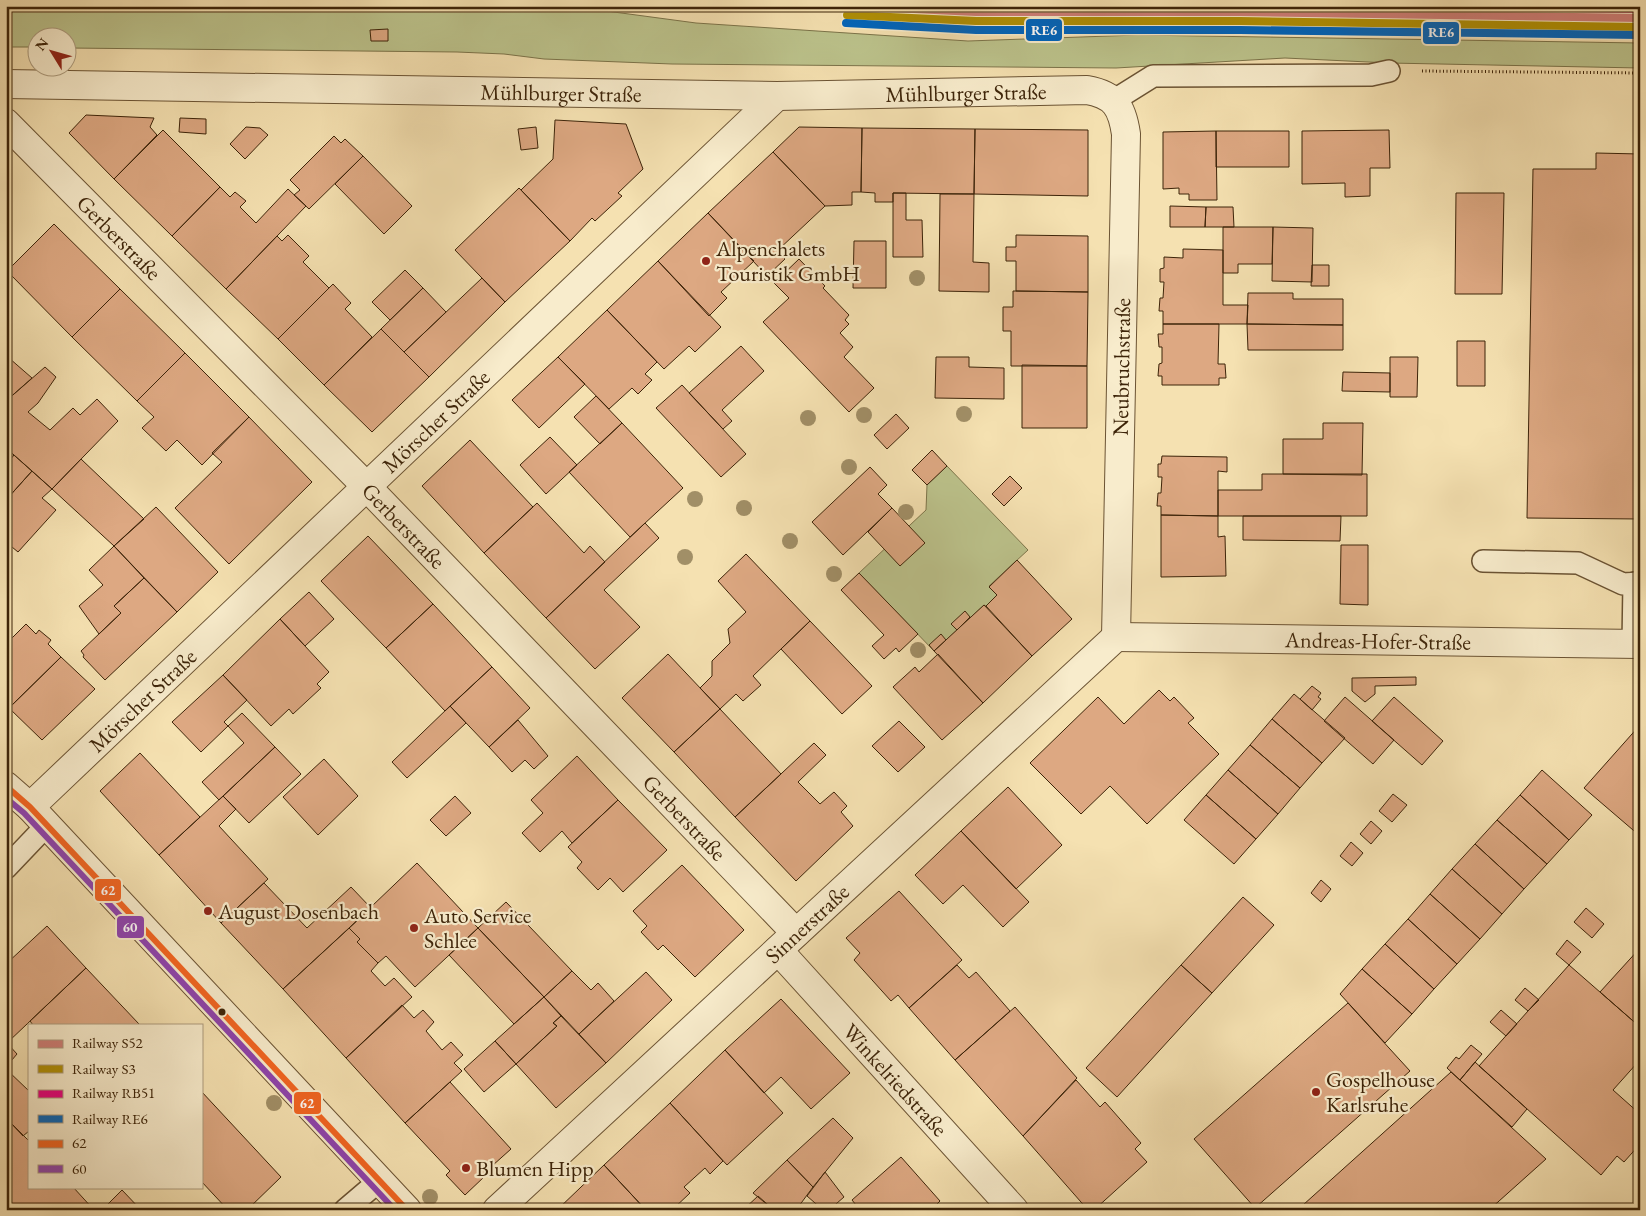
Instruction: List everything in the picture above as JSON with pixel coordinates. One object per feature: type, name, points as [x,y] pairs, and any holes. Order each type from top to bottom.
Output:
[{"type":"street","name":"Mühlburger Straße","points":[[6,84],[777,96],[1087,90],[1102,93],[1113,101]]},
{"type":"street","name":"Mörscher Straße","points":[[38,816],[367,487],[777,96]]},
{"type":"street","name":"Neubruchstraße","points":[[1113,101],[1123,116],[1126,134],[1116,637]]},
{"type":"street","name":"Gerberstraße","points":[[6,123],[367,487],[787,942]]},
{"type":"street","name":"Andreas-Hofer-Straße","points":[[1116,637],[1636,644]]},
{"type":"street","name":"Sinnerstraße","points":[[497,1210],[1116,637]]},
{"type":"street","points":[[6,786],[38,816],[406,1210]]},
{"type":"street","name":"Winkelriedstraße","points":[[787,942],[1014,1210]]},
{"type":"lane","points":[[1113,101],[1153,76],[1371,76],[1389,71]]},
{"type":"lane","points":[[1483,561],[1578,563],[1623,584],[1637,583],[1636,644]]},
{"type":"lane","points":[[6,868],[38,816]]},
{"type":"lane","points":[[346,1210],[379,1181]]},
{"type":"path","points":[[1389,71],[1640,73]]},
{"type":"green space","points":[[6,6],[569,6],[696,23],[968,41],[1138,35],[1640,43],[1640,68],[1389,63],[1285,58],[1116,68],[672,64],[544,59],[504,54],[457,52],[78,48],[78,28],[28,28],[28,47],[6,47]]},
{"type":"green space","points":[[947,466],[1028,550],[989,586],[997,595],[934,651],[859,573],[926,510],[927,485]]},
{"type":"building","points":[[388,29],[388,41],[371,41],[370,30]]},
{"type":"building","points":[[86,115],[154,118],[150,127],[157,135],[114,179],[69,133]]},
{"type":"building","points":[[180,118],[206,119],[206,134],[179,132]]},
{"type":"building","points":[[555,120],[626,124],[643,169],[618,193],[622,196],[595,221],[592,218],[570,241],[521,190],[553,159]]},
{"type":"building","points":[[246,127],[260,128],[268,135],[245,159],[230,144]]},
{"type":"building","points":[[536,127],[538,148],[521,150],[518,129]]},
{"type":"building","points":[[799,127],[862,128],[861,192],[852,192],[852,205],[825,206],[773,152]]},
{"type":"building","points":[[862,128],[975,129],[974,194],[893,193],[893,202],[875,202],[875,193],[861,192]]},
{"type":"building","points":[[975,129],[1088,130],[1088,196],[974,194]]},
{"type":"building","points":[[163,130],[220,187],[172,236],[114,179]]},
{"type":"building","points":[[1389,130],[1390,168],[1370,168],[1370,196],[1345,197],[1345,183],[1302,184],[1302,131]]},
{"type":"building","points":[[1216,131],[1289,131],[1289,167],[1216,167]]},
{"type":"building","points":[[1216,131],[1217,200],[1189,200],[1189,194],[1179,194],[1179,188],[1163,189],[1163,132]]},
{"type":"building","points":[[334,136],[341,143],[345,139],[363,156],[309,209],[294,195],[300,190],[290,180]]},
{"type":"building","points":[[773,152],[825,206],[777,251],[785,259],[767,276],[708,213]]},
{"type":"building","points":[[1596,153],[1640,154],[1640,519],[1527,518],[1533,169],[1596,169]]},
{"type":"building","points":[[363,156],[412,206],[384,234],[335,184]]},
{"type":"building","points":[[220,187],[230,197],[235,192],[246,201],[240,207],[256,223],[288,189],[306,206],[226,289],[172,236]]},
{"type":"building","points":[[519,188],[570,241],[505,302],[455,250]]},
{"type":"building","points":[[893,193],[906,193],[906,220],[922,220],[923,257],[893,257]]},
{"type":"building","points":[[1456,193],[1504,193],[1502,294],[1455,294]]},
{"type":"building","points":[[940,194],[974,194],[973,262],[989,263],[989,292],[939,291]]},
{"type":"building","points":[[1170,206],[1206,207],[1205,227],[1170,227]]},
{"type":"building","points":[[1206,207],[1233,207],[1234,227],[1205,227]]},
{"type":"building","points":[[708,213],[754,261],[721,292],[727,298],[709,316],[658,261]]},
{"type":"building","points":[[54,224],[120,289],[72,337],[7,271]]},
{"type":"building","points":[[1223,227],[1273,227],[1272,264],[1238,264],[1238,273],[1223,273]]},
{"type":"building","points":[[1273,227],[1313,228],[1312,282],[1272,281]]},
{"type":"building","points":[[288,235],[309,256],[303,262],[329,288],[278,339],[226,289],[277,236],[282,241]]},
{"type":"building","points":[[1016,235],[1088,236],[1088,292],[1016,291],[1016,261],[1006,261],[1006,247],[1016,247]]},
{"type":"building","points":[[854,241],[886,241],[886,288],[853,288]]},
{"type":"building","points":[[1183,249],[1223,250],[1223,305],[1248,305],[1247,324],[1163,324],[1163,311],[1159,311],[1160,298],[1163,298],[1164,282],[1160,282],[1160,269],[1164,268],[1164,257],[1183,258]]},
{"type":"building","points":[[799,259],[849,315],[845,320],[849,324],[840,333],[853,347],[844,357],[874,388],[849,412],[763,322],[789,298],[774,283]]},
{"type":"building","points":[[658,261],[721,327],[695,352],[689,346],[664,369],[607,310]]},
{"type":"building","points":[[1312,265],[1329,265],[1329,286],[1311,286]]},
{"type":"building","points":[[405,270],[423,288],[390,320],[372,302]]},
{"type":"building","points":[[482,278],[505,302],[429,377],[404,352]]},
{"type":"building","points":[[333,284],[351,303],[345,309],[372,337],[324,385],[278,339]]},
{"type":"building","points":[[423,288],[446,312],[404,352],[381,329]]},
{"type":"building","points":[[120,289],[185,353],[137,401],[72,337]]},
{"type":"building","points":[[1013,291],[1088,292],[1087,366],[1011,366],[1011,331],[1003,331],[1003,307],[1013,307]]},
{"type":"building","points":[[1248,293],[1293,293],[1293,299],[1343,299],[1343,325],[1247,324]]},
{"type":"building","points":[[607,310],[657,362],[645,374],[652,380],[638,394],[632,388],[609,409],[558,357]]},
{"type":"building","points":[[1163,324],[1219,324],[1218,364],[1225,364],[1226,378],[1219,378],[1219,385],[1162,385],[1162,376],[1158,376],[1159,364],[1162,363],[1162,347],[1159,347],[1158,334],[1163,334]]},
{"type":"building","points":[[1247,324],[1343,325],[1343,350],[1248,350]]},
{"type":"building","points":[[381,329],[429,377],[372,432],[324,385]]},
{"type":"building","points":[[1457,341],[1485,341],[1485,386],[1457,386]]},
{"type":"building","points":[[741,346],[764,371],[722,410],[732,421],[723,429],[689,393]]},
{"type":"building","points":[[185,353],[249,417],[202,465],[177,440],[166,451],[142,428],[154,417],[137,401]]},
{"type":"building","points":[[558,357],[585,384],[539,428],[512,400]]},
{"type":"building","points":[[936,357],[969,357],[969,367],[1004,368],[1004,399],[935,398]]},
{"type":"building","points":[[1390,357],[1418,357],[1417,397],[1390,397]]},
{"type":"building","points":[[9,358],[32,378],[6,401],[6,361]]},
{"type":"building","points":[[1022,365],[1087,366],[1087,428],[1022,428]]},
{"type":"building","points":[[45,367],[56,377],[38,403],[28,412],[50,430],[73,408],[80,415],[97,399],[118,421],[52,489],[6,448],[6,401]]},
{"type":"building","points":[[1343,372],[1390,373],[1390,392],[1342,391]]},
{"type":"building","points":[[682,385],[746,454],[721,477],[656,408]]},
{"type":"building","points":[[596,396],[622,423],[600,444],[574,417]]},
{"type":"building","points":[[896,414],[909,428],[887,449],[874,435]]},
{"type":"building","points":[[249,417],[312,482],[229,564],[175,508],[222,462],[212,453]]},
{"type":"building","points":[[622,423],[683,488],[630,537],[569,472]]},
{"type":"building","points":[[1323,423],[1363,423],[1362,475],[1283,474],[1283,439],[1323,439]]},
{"type":"building","points":[[550,437],[577,465],[546,494],[520,465]]},
{"type":"building","points":[[470,440],[533,507],[484,553],[422,486]]},
{"type":"building","points":[[6,448],[14,455],[6,464]]},
{"type":"building","points":[[932,450],[947,466],[927,485],[912,470]]},
{"type":"building","points":[[14,455],[32,471],[6,500],[6,464]]},
{"type":"building","points":[[1162,456],[1227,457],[1227,472],[1218,471],[1218,516],[1161,515],[1161,506],[1157,506],[1158,493],[1161,493],[1162,477],[1158,477],[1158,464],[1161,464]]},
{"type":"building","points":[[81,459],[144,519],[114,546],[52,489]]},
{"type":"building","points":[[870,467],[887,485],[878,494],[892,508],[843,555],[812,522]]},
{"type":"building","points":[[32,471],[52,489],[42,498],[56,510],[18,552],[6,542],[6,500]]},
{"type":"building","points":[[1262,474],[1367,474],[1367,516],[1218,516],[1218,490],[1262,490]]},
{"type":"building","points":[[1010,476],[1022,488],[1004,506],[992,494]]},
{"type":"building","points":[[537,503],[584,553],[590,546],[605,562],[546,618],[484,553]]},
{"type":"building","points":[[156,507],[218,572],[177,612],[114,546]]},
{"type":"building","points":[[892,508],[925,543],[900,566],[868,532]]},
{"type":"building","points":[[1161,515],[1218,516],[1218,537],[1225,536],[1226,576],[1161,577]]},
{"type":"building","points":[[1243,516],[1341,516],[1340,541],[1243,540]]},
{"type":"building","points":[[645,523],[659,538],[604,590],[640,627],[595,669],[546,618]]},
{"type":"building","points":[[368,536],[433,604],[386,648],[321,581]]},
{"type":"building","points":[[1341,545],[1368,545],[1368,605],[1340,604]]},
{"type":"building","points":[[114,546],[144,578],[114,606],[121,613],[99,634],[79,606],[103,585],[89,570]]},
{"type":"building","points":[[746,554],[810,621],[753,676],[761,685],[743,701],[736,694],[720,709],[700,688],[712,676],[712,661],[730,643],[728,629],[746,612],[718,581]]},
{"type":"building","points":[[1017,560],[1072,619],[1032,656],[986,606],[997,595],[989,587]]},
{"type":"building","points":[[859,573],[918,634],[899,652],[896,648],[884,659],[872,646],[884,635],[841,590]]},
{"type":"building","points":[[144,578],[177,612],[105,680],[83,657],[84,655],[81,651],[121,613],[114,606]]},
{"type":"building","points":[[309,592],[334,619],[305,646],[280,619]]},
{"type":"building","points":[[433,604],[492,667],[445,711],[386,648]]},
{"type":"building","points":[[984,605],[1032,656],[983,703],[934,651]]},
{"type":"building","points":[[965,611],[970,617],[957,630],[951,624]]},
{"type":"building","points":[[280,619],[329,672],[317,684],[321,688],[293,714],[289,709],[271,726],[223,675]]},
{"type":"building","points":[[810,621],[872,686],[842,714],[781,649]]},
{"type":"building","points":[[26,624],[36,634],[39,630],[51,640],[48,644],[61,657],[9,708],[6,706],[6,644]]},
{"type":"building","points":[[941,634],[946,640],[934,651],[929,645]]},
{"type":"building","points":[[668,654],[720,709],[674,752],[622,698]]},
{"type":"building","points":[[938,654],[983,703],[942,740],[893,687],[915,667],[919,672]]},
{"type":"building","points":[[61,657],[95,689],[42,740],[9,708]]},
{"type":"building","points":[[492,667],[530,708],[489,747],[450,706]]},
{"type":"building","points":[[223,675],[247,700],[224,722],[228,726],[201,752],[172,722]]},
{"type":"building","points":[[1416,677],[1416,685],[1375,686],[1375,694],[1365,702],[1352,691],[1352,678]]},
{"type":"building","points":[[1312,686],[1321,693],[1318,697],[1321,699],[1312,710],[1300,699]]},
{"type":"building","points":[[1159,690],[1170,701],[1174,697],[1194,718],[1188,723],[1219,754],[1147,824],[1110,786],[1081,814],[1030,763],[1098,697],[1124,724]]},
{"type":"building","points":[[1294,694],[1345,738],[1322,763],[1272,719]]},
{"type":"building","points":[[1345,697],[1394,740],[1373,764],[1324,721]]},
{"type":"building","points":[[1394,697],[1443,741],[1422,765],[1372,721]]},
{"type":"building","points":[[450,706],[466,723],[407,778],[392,762]]},
{"type":"building","points":[[720,709],[781,774],[735,817],[674,752]]},
{"type":"building","points":[[242,713],[275,747],[219,800],[202,782],[244,743],[228,726]]},
{"type":"building","points":[[1272,719],[1322,763],[1300,788],[1250,745]]},
{"type":"building","points":[[518,720],[548,756],[534,769],[525,760],[512,772],[489,747]]},
{"type":"building","points":[[899,721],[925,747],[898,772],[872,746]]},
{"type":"building","points":[[1640,725],[1640,836],[1584,788]]},
{"type":"building","points":[[814,743],[826,755],[798,782],[820,804],[834,792],[847,806],[841,812],[853,826],[796,881],[735,817]]},
{"type":"building","points":[[1250,745],[1300,788],[1278,814],[1228,770]]},
{"type":"building","points":[[275,747],[301,774],[249,823],[223,796]]},
{"type":"building","points":[[140,753],[200,817],[159,855],[100,791]]},
{"type":"building","points":[[577,756],[618,800],[572,843],[562,831],[540,852],[522,833],[543,813],[531,800]]},
{"type":"building","points":[[324,759],[358,796],[318,835],[283,797]]},
{"type":"building","points":[[1228,770],[1278,814],[1256,839],[1206,795]]},
{"type":"building","points":[[1542,770],[1592,815],[1569,840],[1520,795]]},
{"type":"building","points":[[1008,787],[1062,845],[1016,889],[961,831]]},
{"type":"building","points":[[1393,794],[1407,805],[1392,822],[1379,811]]},
{"type":"building","points":[[1206,795],[1256,839],[1234,864],[1184,820]]},
{"type":"building","points":[[1520,795],[1569,840],[1547,864],[1497,820]]},
{"type":"building","points":[[223,796],[236,809],[219,826],[268,879],[221,923],[159,855]]},
{"type":"building","points":[[455,796],[471,813],[446,836],[430,820]]},
{"type":"building","points":[[618,800],[667,850],[623,892],[610,878],[598,890],[577,868],[582,862],[568,847]]},
{"type":"building","points":[[1497,820],[1547,864],[1524,889],[1475,844]]},
{"type":"building","points":[[1371,821],[1382,831],[1371,844],[1360,834]]},
{"type":"building","points":[[961,831],[1029,902],[1003,927],[963,885],[943,904],[915,875]]},
{"type":"building","points":[[1351,842],[1363,853],[1352,866],[1340,856]]},
{"type":"building","points":[[1475,844],[1524,889],[1502,914],[1452,869]]},
{"type":"building","points":[[417,863],[478,928],[415,987],[386,956],[378,963],[357,942],[360,939],[349,928]]},
{"type":"building","points":[[682,865],[744,930],[695,977],[663,945],[658,950],[641,932],[647,926],[633,911]]},
{"type":"building","points":[[1452,869],[1502,914],[1480,939],[1430,894]]},
{"type":"building","points":[[1321,880],[1331,889],[1321,902],[1311,893]]},
{"type":"building","points":[[264,883],[307,928],[351,887],[371,908],[283,989],[221,923]]},
{"type":"building","points":[[899,891],[962,960],[909,1008],[898,995],[891,1001],[854,960],[860,953],[846,938]]},
{"type":"building","points":[[1430,894],[1480,939],[1457,964],[1408,919]]},
{"type":"building","points":[[1243,897],[1274,925],[1212,993],[1181,965]]},
{"type":"building","points":[[506,902],[572,971],[544,997],[478,928]]},
{"type":"building","points":[[1586,908],[1604,924],[1592,938],[1574,922]]},
{"type":"building","points":[[1408,919],[1457,964],[1434,989],[1385,944]]},
{"type":"building","points":[[47,926],[86,968],[7,1043],[17,1054],[6,1067],[6,964]]},
{"type":"building","points":[[349,928],[360,939],[357,942],[378,963],[371,971],[385,986],[394,978],[412,997],[346,1058],[283,989]]},
{"type":"building","points":[[478,928],[544,997],[514,1024],[449,955]]},
{"type":"building","points":[[1567,940],[1581,952],[1569,965],[1556,954]]},
{"type":"building","points":[[1385,944],[1434,989],[1412,1014],[1362,969]]},
{"type":"building","points":[[1640,948],[1640,1027],[1600,992]]},
{"type":"building","points":[[957,965],[969,978],[976,972],[1010,1011],[955,1060],[909,1008]]},
{"type":"building","points":[[1181,965],[1212,993],[1117,1097],[1086,1068]]},
{"type":"building","points":[[1569,965],[1640,1027],[1640,1063],[1638,1062],[1613,1090],[1640,1114],[1640,1144],[1624,1162],[1617,1156],[1601,1175],[1479,1066]]},
{"type":"building","points":[[86,968],[139,1024],[32,1024],[30,1021]]},
{"type":"building","points":[[1362,969],[1412,1014],[1385,1043],[1340,994]]},
{"type":"building","points":[[572,971],[591,990],[598,983],[614,1001],[579,1034],[544,997]]},
{"type":"building","points":[[646,972],[672,1000],[606,1063],[579,1034]]},
{"type":"building","points":[[1525,988],[1539,1000],[1528,1011],[1515,1000]]},
{"type":"building","points":[[544,997],[561,1016],[553,1023],[557,1026],[516,1064],[495,1041]]},
{"type":"building","points":[[781,999],[850,1073],[811,1109],[781,1077],[764,1093],[725,1050]]},
{"type":"building","points":[[1348,1003],[1410,1071],[1255,1208],[1194,1139]]},
{"type":"building","points":[[402,1005],[414,1018],[423,1010],[434,1022],[426,1031],[442,1050],[451,1042],[463,1055],[454,1063],[462,1071],[405,1123],[346,1058]]},
{"type":"building","points":[[1015,1007],[1077,1078],[1023,1136],[955,1060]]},
{"type":"building","points":[[1501,1010],[1517,1024],[1506,1036],[1490,1022]]},
{"type":"building","points":[[561,1016],[606,1063],[556,1108],[516,1064],[557,1026],[553,1023]]},
{"type":"building","points":[[495,1041],[516,1064],[484,1092],[464,1069]]},
{"type":"building","points":[[1471,1045],[1482,1054],[1460,1080],[1447,1068],[1456,1057],[1459,1059]]},
{"type":"building","points":[[725,1050],[783,1113],[727,1165],[670,1103]]},
{"type":"building","points":[[1475,1062],[1527,1109],[1512,1127],[1460,1080]]},
{"type":"building","points":[[6,1069],[28,1090],[28,1132],[23,1136],[6,1118]]},
{"type":"building","points":[[1451,1072],[1546,1159],[1489,1210],[1307,1210],[1303,1205]]},
{"type":"building","points":[[1076,1080],[1100,1107],[1105,1102],[1141,1143],[1135,1149],[1147,1162],[1094,1210],[1088,1210],[1023,1136]]},
{"type":"building","points":[[450,1082],[511,1149],[483,1174],[485,1176],[465,1195],[446,1175],[450,1171],[405,1123]]},
{"type":"building","points":[[202,1092],[281,1177],[247,1210],[228,1210],[202,1182]]},
{"type":"building","points":[[670,1103],[723,1161],[710,1174],[705,1168],[684,1187],[690,1193],[672,1210],[665,1210],[663,1207],[661,1210],[646,1210],[604,1165]]},
{"type":"building","points":[[6,1118],[28,1140],[28,1188],[74,1188],[94,1210],[6,1210]]},
{"type":"building","points":[[833,1118],[853,1138],[813,1187],[787,1160]]},
{"type":"building","points":[[901,1157],[940,1201],[931,1210],[860,1210],[852,1200]]},
{"type":"building","points":[[787,1160],[813,1187],[796,1210],[774,1210],[753,1193]]},
{"type":"building","points":[[604,1165],[644,1208],[642,1210],[557,1210]]},
{"type":"building","points":[[825,1172],[844,1197],[829,1210],[823,1210],[807,1196]]},
{"type":"building","points":[[122,1190],[141,1210],[102,1210]]},
{"type":"building","points":[[758,1196],[774,1210],[743,1210]]},
{"type":"building","points":[[1640,1196],[1640,1210],[1628,1210]]},
{"type":"rail line","name":"S52","points":[[852,6],[976,12],[1240,12],[1640,18]]},
{"type":"rail line","name":"RB51","points":[[1440,6],[1640,9]]},
{"type":"rail line","name":"S3","points":[[847,15],[976,21],[1240,21],[1640,27]]},
{"type":"rail line","name":"RE6","points":[[846,23],[976,30],[1240,30],[1640,35]]},
{"type":"transit line","name":"62","points":[[6,786],[30,807],[407,1210]]},
{"type":"transit line","name":"60","points":[[6,798],[24,813],[395,1210]]},
{"type":"place","name":"Alpenchalets Touristik GmbH","points":[[706,261]]},
{"type":"place","name":"August Dosenbach","points":[[208,911]]},
{"type":"place","name":"Auto Service Schlee","points":[[414,928]]},
{"type":"place","name":"Gospelhouse Karlsruhe","points":[[1316,1092]]},
{"type":"place","name":"Blumen Hipp","points":[[466,1168]]}]
